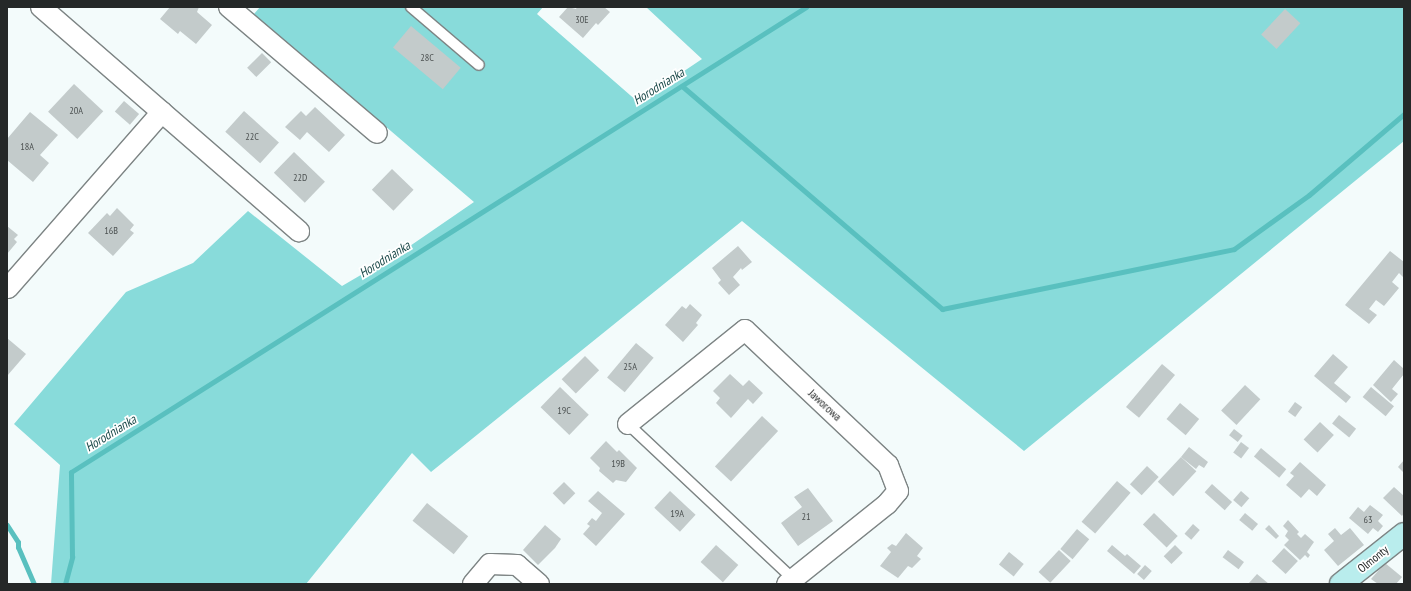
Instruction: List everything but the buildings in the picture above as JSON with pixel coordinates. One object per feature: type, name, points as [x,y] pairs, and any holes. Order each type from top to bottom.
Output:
[{"type":"street","points":[[41,7],[299,231]]},
{"type":"street","points":[[229,7],[377,133]]},
{"type":"street","points":[[7,289],[162,112]]},
{"type":"street","name":"Jaworowa","points":[[628,424],[745,330],[888,465],[898,490],[887,504],[790,582]]},
{"type":"street","name":"Olmonty","points":[[1341,584],[1404,534]]},
{"type":"street","points":[[473,584],[490,564],[517,565],[539,584]]},
{"type":"lane","points":[[411,7],[479,65]]},
{"type":"lane","points":[[628,424],[790,582]]},
{"type":"shaded area","points":[[260,7],[543,7],[537,14],[638,102],[702,59],[646,7],[1404,7],[1404,141],[1024,451],[742,221],[431,472],[412,453],[306,584],[51,584],[60,465],[14,424],[126,292],[193,263],[248,211],[342,286],[407,248],[474,202],[254,14]]},
{"type":"waterway","name":"Horodnianka","points":[[65,584],[72,557],[71,472],[806,7]]},
{"type":"waterway","points":[[682,86],[942,309],[1234,249],[1309,195],[1404,114]]},
{"type":"waterway","points":[[7,525],[18,542],[18,547],[34,584]]}]
